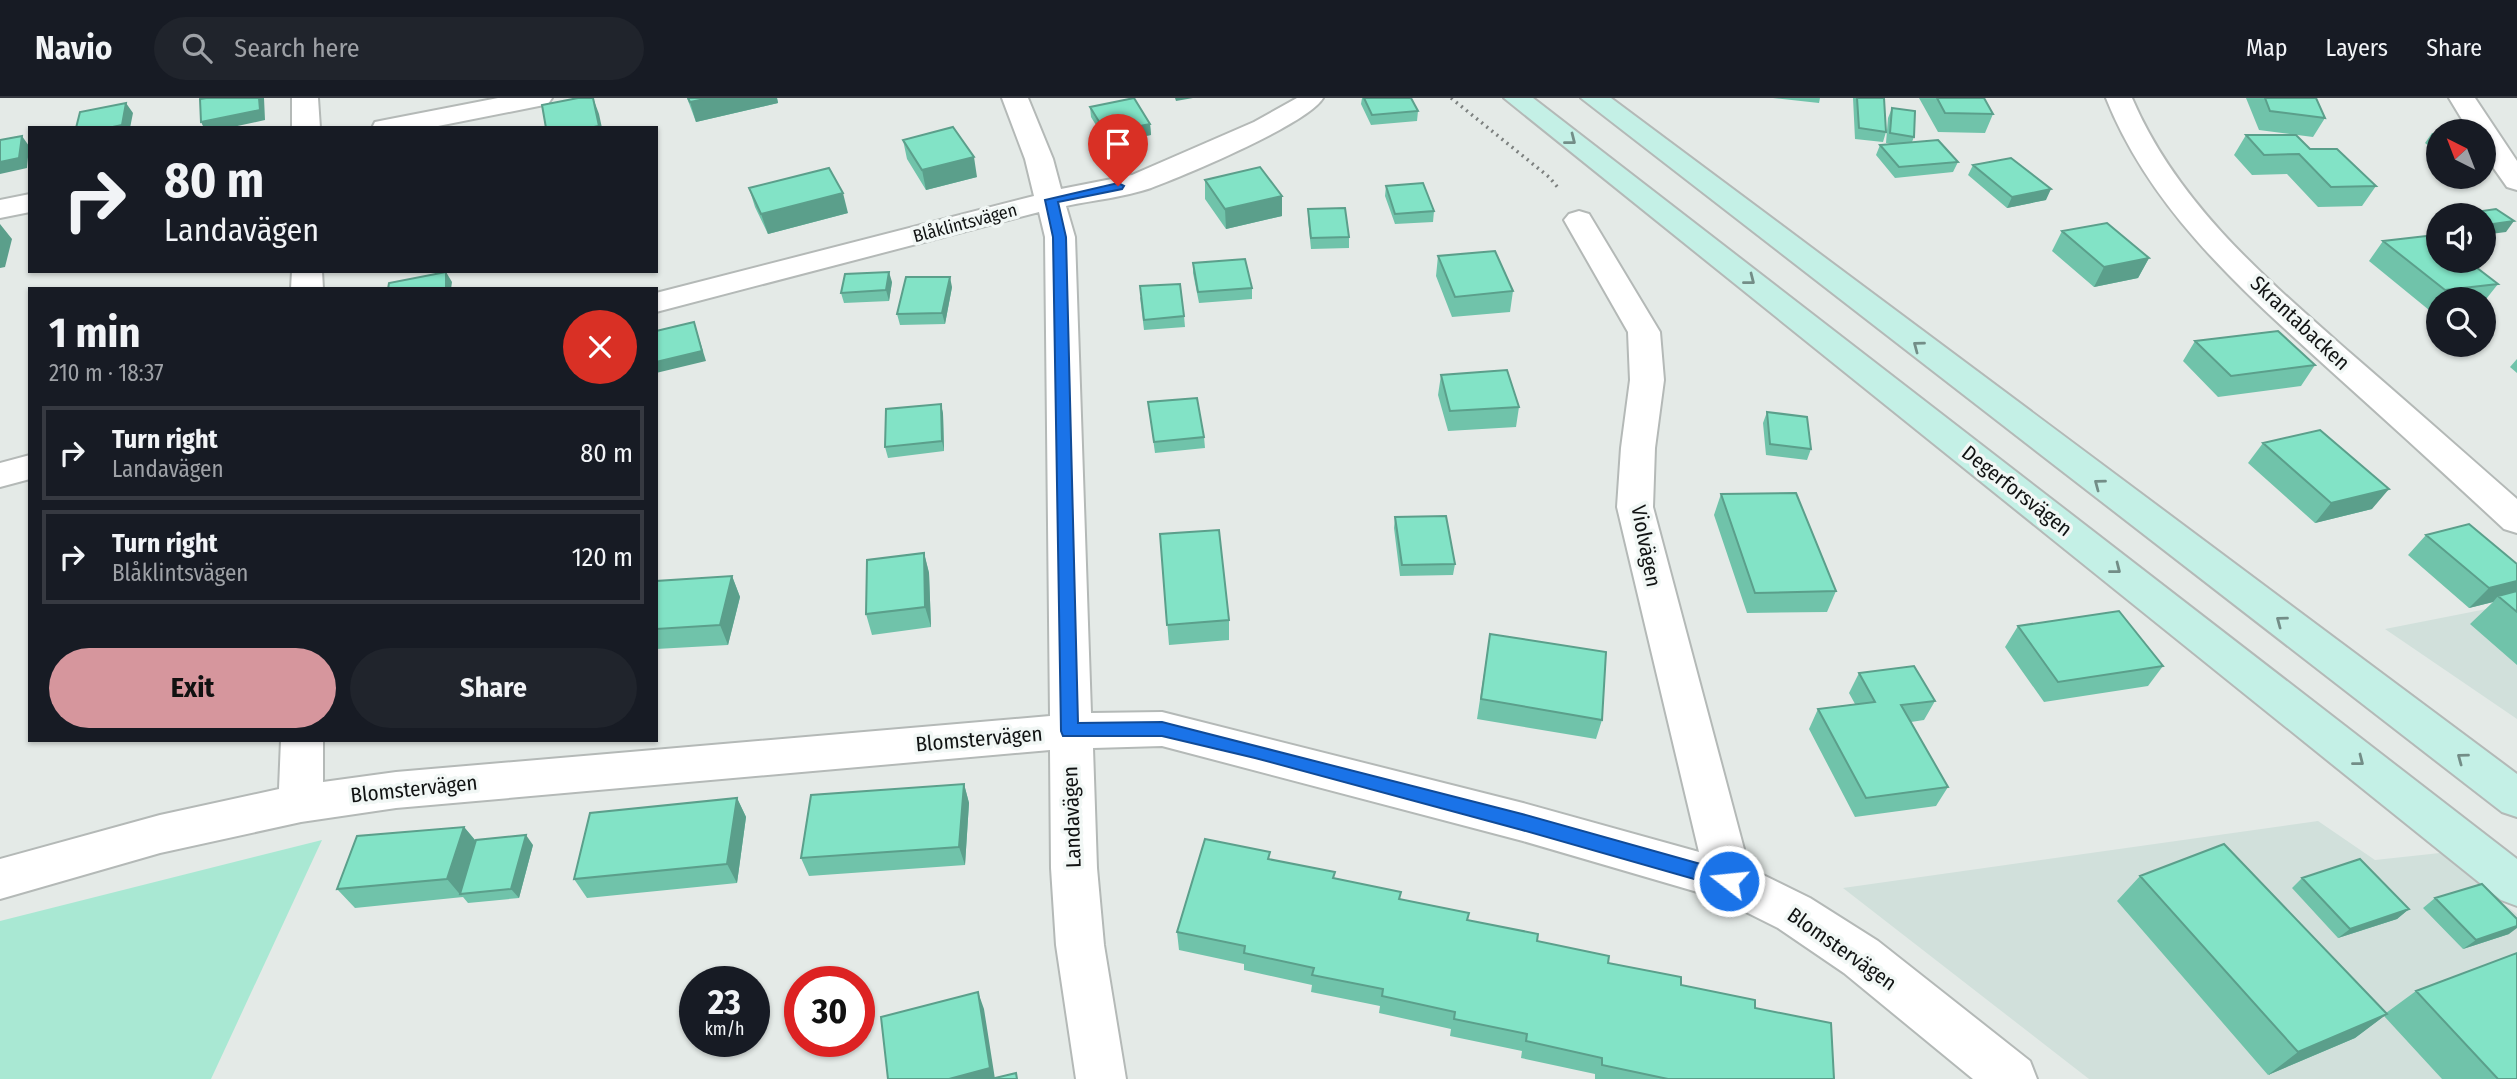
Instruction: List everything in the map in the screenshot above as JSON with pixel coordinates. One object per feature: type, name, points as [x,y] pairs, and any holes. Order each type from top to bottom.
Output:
[{"type":"main road","name":"Degerforsvägen","points":[[1517,98],[2517,886]]},
{"type":"main road","points":[[1594,98],[2517,799]]},
{"type":"street","points":[[305,98],[306,126]]},
{"type":"street","points":[[395,126],[539,98]]},
{"type":"street","name":"Landavägen","points":[[1015,98],[1039,159],[1060,237],[1075,881],[1080,945],[1101,1079]]},
{"type":"street","name":"Skrantabacken","points":[[2119,98],[2128,127],[2155,170],[2184,208],[2288,314],[2517,520]]},
{"type":"street","points":[[2462,98],[2475,119]]},
{"type":"street","name":"Blåklintsvägen","points":[[658,302],[1051,200],[1140,182],[1264,128],[1307,102]]},
{"type":"street","points":[[2496,151],[2517,181]]},
{"type":"street","points":[[0,209],[28,203]]},
{"type":"street","name":"Violvägen","points":[[1579,220],[1644,332],[1647,380],[1638,448],[1635,508],[1729,881]]},
{"type":"street","points":[[0,475],[28,468]]},
{"type":"street","name":"Blomstervägen","points":[[0,879],[160,834],[301,803],[396,790],[1070,731],[1162,729],[1522,822],[1729,881],[1794,913],[1861,957],[2012,1079]]},
{"type":"street","points":[[301,803],[302,742]]},
{"type":"path","points":[[1451,98],[1549,177],[1579,220]]},
{"type":"shaded area","points":[[2517,603],[2517,719],[2385,629]]},
{"type":"shaded area","points":[[2318,821],[2375,860],[2440,853],[2517,914],[2517,1079],[2089,1079],[1843,888]]},
{"type":"green space","points":[[322,840],[211,1079],[0,1079],[0,921]]},
{"type":"building","points":[[259,98],[260,110],[201,122],[200,99]]},
{"type":"building","points":[[593,98],[599,126],[546,126],[542,105]]},
{"type":"building","points":[[688,98],[710,98],[690,102]]},
{"type":"building","points":[[1134,98],[1150,124],[1106,133],[1090,107]]},
{"type":"building","points":[[1364,98],[1411,98],[1418,111],[1372,115]]},
{"type":"building","points":[[1857,98],[1884,98],[1886,132],[1859,128]]},
{"type":"building","points":[[1937,98],[1984,98],[1993,114],[1945,113]]},
{"type":"building","points":[[2265,98],[2316,98],[2325,118],[2270,111]]},
{"type":"building","points":[[126,103],[122,125],[117,126],[76,126],[80,112]]},
{"type":"building","points":[[1892,108],[1915,111],[1914,137],[1890,133]]},
{"type":"building","points":[[953,127],[974,157],[922,170],[903,140]]},
{"type":"building","points":[[2246,135],[2296,135],[2310,149],[2337,149],[2376,186],[2331,187],[2299,154],[2264,155]]},
{"type":"building","points":[[22,136],[19,158],[0,162],[0,140]]},
{"type":"building","points":[[1938,140],[1958,162],[1899,167],[1880,145]]},
{"type":"building","points":[[2011,158],[2051,189],[2012,197],[1973,165]]},
{"type":"building","points":[[1260,167],[1282,196],[1225,209],[1205,180]]},
{"type":"building","points":[[829,168],[843,193],[761,214],[749,188]]},
{"type":"building","points":[[1423,183],[1434,211],[1395,214],[1386,186]]},
{"type":"building","points":[[1345,208],[1349,237],[1311,238],[1308,209]]},
{"type":"building","points":[[2496,209],[2514,221],[2496,224]]},
{"type":"building","points":[[2107,223],[2149,258],[2104,267],[2062,231]]},
{"type":"building","points":[[2426,236],[2426,273],[2484,273],[2498,284],[2441,287],[2383,241]]},
{"type":"building","points":[[1495,251],[1513,291],[1455,297],[1438,256]]},
{"type":"building","points":[[1245,259],[1252,288],[1198,292],[1193,263]]},
{"type":"building","points":[[889,272],[886,290],[841,293],[845,274]]},
{"type":"building","points":[[446,273],[446,287],[388,287],[389,283]]},
{"type":"building","points":[[906,277],[950,277],[942,313],[897,314]]},
{"type":"building","points":[[1180,284],[1184,316],[1144,320],[1140,286]]},
{"type":"building","points":[[694,322],[702,351],[658,362],[658,331]]},
{"type":"building","points":[[2278,331],[2315,365],[2231,376],[2195,341]]},
{"type":"building","points":[[1507,370],[1519,407],[1450,411],[1441,375]]},
{"type":"building","points":[[1197,398],[1204,437],[1154,442],[1148,402]]},
{"type":"building","points":[[941,404],[942,441],[885,447],[886,409]]},
{"type":"building","points":[[1767,412],[1807,417],[1811,449],[1770,444]]},
{"type":"building","points":[[2320,430],[2389,489],[2331,503],[2263,443]]},
{"type":"building","points":[[1796,493],[1836,591],[1755,593],[1721,494]]},
{"type":"building","points":[[1446,516],[1455,564],[1402,565],[1395,517]]},
{"type":"building","points":[[2469,524],[2517,564],[2517,581],[2489,588],[2426,535]]},
{"type":"building","points":[[1219,530],[1229,620],[1167,625],[1160,534]]},
{"type":"building","points":[[924,553],[925,607],[866,614],[867,560]]},
{"type":"building","points":[[732,576],[720,625],[658,629],[658,581]]},
{"type":"building","points":[[2517,591],[2517,612],[2498,596]]},
{"type":"building","points":[[2119,611],[2163,666],[2058,682],[2018,626]]},
{"type":"building","points":[[1490,634],[1606,652],[1602,720],[1481,699]]},
{"type":"building","points":[[1914,666],[1935,701],[1901,705],[1948,787],[1866,798],[1818,709],[1875,702],[1859,673]]},
{"type":"building","points":[[964,784],[959,847],[801,858],[811,795]]},
{"type":"building","points":[[737,798],[727,864],[574,879],[590,813]]},
{"type":"building","points":[[464,827],[447,879],[337,889],[357,836]]},
{"type":"building","points":[[526,835],[511,889],[460,894],[476,840]]},
{"type":"building","points":[[1205,839],[1270,852],[1268,859],[1335,872],[1333,878],[1401,892],[1399,899],[1469,913],[1467,920],[1538,934],[1537,941],[1609,956],[1608,963],[1681,977],[1681,985],[1755,1000],[1755,1008],[1831,1023],[1834,1079],[1668,1079],[1602,1065],[1602,1058],[1526,1041],[1527,1034],[1454,1019],[1455,1012],[1382,996],[1383,989],[1312,975],[1314,968],[1244,953],[1245,946],[1177,932]]},
{"type":"building","points":[[2224,844],[2387,1014],[2298,1052],[2140,876]]},
{"type":"building","points":[[2360,859],[2409,909],[2350,929],[2302,878]]},
{"type":"building","points":[[2482,884],[2517,919],[2517,926],[2476,940],[2435,898]]},
{"type":"building","points":[[2517,953],[2517,1079],[2498,1079],[2416,991]]},
{"type":"building","points":[[978,992],[990,1068],[949,1079],[888,1079],[881,1017]]},
{"type":"building","points":[[1016,1073],[1017,1079],[991,1079]]},
{"type":"route","points":[[1118,186],[1051,200],[1060,237],[1070,731],[1162,729],[1522,822],[1729,881]]}]
